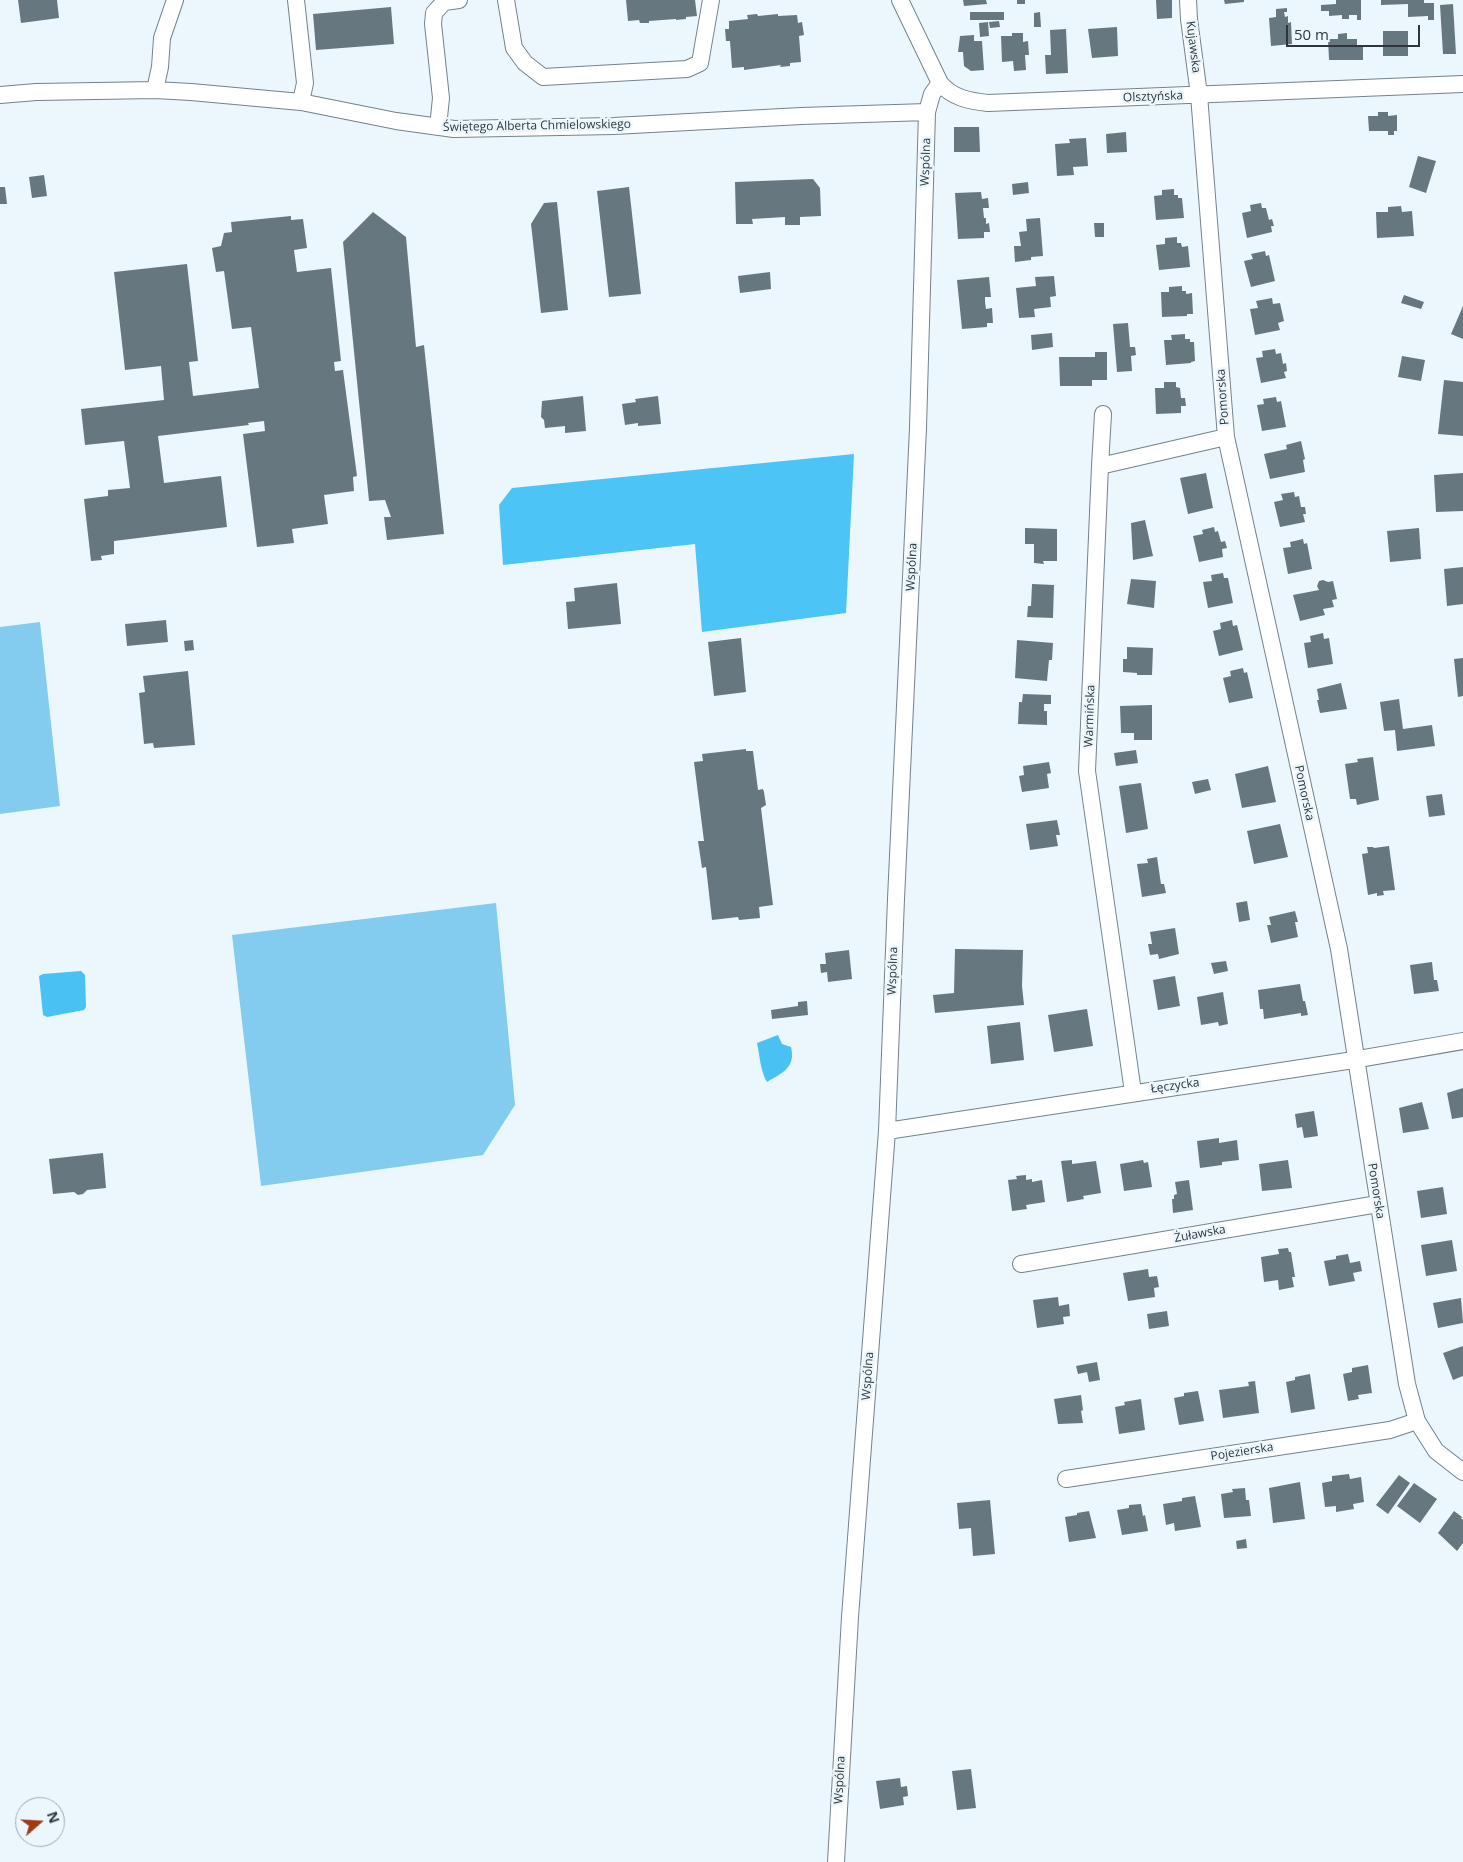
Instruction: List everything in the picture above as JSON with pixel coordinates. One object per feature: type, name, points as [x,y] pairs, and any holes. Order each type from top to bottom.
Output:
[{"type":"street","points":[[155,90],[160,68],[162,38],[175,0]]},
{"type":"street","points":[[301,0],[296,0],[305,83],[301,102]]},
{"type":"street","points":[[438,127],[441,98],[433,24],[434,13],[444,2],[459,0]]},
{"type":"street","points":[[506,0],[514,48],[525,63],[543,77],[686,69],[700,63],[711,0]]},
{"type":"street","name":"Olsztyńska","points":[[900,0],[940,83],[945,89],[966,100],[988,103],[1463,84]]},
{"type":"street","name":"Kujawska","points":[[1188,0],[1199,95]]},
{"type":"street","name":"Wspólna","points":[[836,1862],[850,1617],[887,1131],[918,428],[927,112],[932,94],[940,83]]},
{"type":"street","name":"Świętego Alberta Chmielowskiego","points":[[0,95],[36,92],[155,90],[238,95],[327,106],[396,121],[454,129],[587,126],[856,113],[927,112]]},
{"type":"street","name":"Pomorska","points":[[1199,95],[1226,437],[1339,949],[1407,1384],[1417,1421],[1436,1451],[1463,1472]]},
{"type":"street","name":"Warmińska","points":[[1103,414],[1087,771],[1133,1092]]},
{"type":"street","points":[[1100,466],[1226,437]]},
{"type":"street","name":"Łęczycka","points":[[887,1131],[1463,1041]]},
{"type":"street","name":"Żuławska","points":[[1021,1264],[1378,1204]]},
{"type":"street","name":"Pojezierska","points":[[1066,1479],[1390,1430],[1417,1421]]},
{"type":"shaded area","points":[[854,454],[846,613],[702,632],[695,544],[503,565],[499,505],[512,488]]},
{"type":"shaded area","points":[[40,622],[60,806],[0,814],[0,627]]},
{"type":"shaded area","points":[[496,903],[515,1105],[483,1155],[261,1186],[232,935]]},
{"type":"shaded area","points":[[81,971],[85,975],[86,1007],[84,1010],[47,1017],[43,1015],[39,976],[43,974]]},
{"type":"shaded area","points":[[778,1035],[782,1044],[791,1047],[790,1065],[778,1076],[767,1082],[757,1043]]},
{"type":"building","points":[[18,0],[57,0],[59,18],[21,23]]},
{"type":"building","points":[[626,0],[695,0],[697,16],[686,17],[686,19],[649,21],[649,23],[640,23],[639,20],[628,21]]},
{"type":"building","points":[[963,0],[986,0],[987,4],[964,6]]},
{"type":"building","points":[[1017,0],[1025,0],[1025,4],[1017,4]]},
{"type":"building","points":[[1156,0],[1172,0],[1172,18],[1157,19]]},
{"type":"building","points":[[1224,0],[1244,0],[1244,2],[1225,4]]},
{"type":"building","points":[[1336,0],[1361,0],[1361,20],[1357,20],[1357,15],[1349,15],[1349,19],[1342,19],[1342,15],[1329,16],[1329,11],[1321,11],[1321,5],[1336,4]]},
{"type":"building","points":[[1381,0],[1424,0],[1424,3],[1434,3],[1434,20],[1428,20],[1428,16],[1408,17],[1408,4],[1381,5]]},
{"type":"building","points":[[1453,4],[1456,54],[1443,54],[1440,5]]},
{"type":"building","points":[[391,7],[394,44],[316,50],[313,14]]},
{"type":"building","points":[[1287,8],[1287,12],[1284,12],[1285,17],[1288,16],[1288,23],[1291,22],[1292,44],[1271,46],[1269,18],[1276,17],[1276,9]]},
{"type":"building","points":[[970,12],[1004,12],[1004,20],[970,20]]},
{"type":"building","points":[[1040,12],[1041,27],[1034,27],[1034,13]]},
{"type":"building","points":[[757,14],[758,16],[797,15],[798,23],[802,22],[804,35],[799,36],[801,62],[790,63],[790,66],[780,67],[781,65],[744,70],[744,67],[732,68],[730,41],[726,41],[725,29],[729,29],[729,21],[748,19],[747,15]]},
{"type":"building","points":[[999,21],[1000,27],[990,28],[989,22]]},
{"type":"building","points":[[988,22],[989,36],[980,37],[979,23]]},
{"type":"building","points":[[1117,27],[1118,56],[1092,58],[1088,29]]},
{"type":"building","points":[[1066,29],[1068,73],[1046,74],[1045,55],[1051,55],[1050,30]]},
{"type":"building","points":[[1383,31],[1408,31],[1408,56],[1383,56]]},
{"type":"building","points":[[1012,33],[1023,33],[1023,42],[1028,41],[1029,55],[1025,55],[1026,70],[1014,71],[1013,61],[1002,62],[1001,36],[1012,36]]},
{"type":"building","points":[[1347,33],[1347,39],[1357,39],[1357,46],[1363,45],[1363,60],[1329,60],[1328,39],[1338,39],[1338,34]]},
{"type":"building","points":[[974,35],[974,41],[982,41],[984,70],[971,71],[964,66],[963,52],[958,52],[960,36]]},
{"type":"building","points":[[1378,112],[1388,112],[1388,116],[1397,115],[1397,131],[1394,131],[1394,135],[1388,135],[1388,131],[1369,131],[1368,116],[1378,116]]},
{"type":"building","points":[[954,127],[979,127],[980,152],[954,152]]},
{"type":"building","points":[[1126,132],[1127,152],[1107,153],[1106,134]]},
{"type":"building","points":[[1086,138],[1088,166],[1073,167],[1074,175],[1057,176],[1055,144],[1070,143],[1069,139]]},
{"type":"building","points":[[1418,156],[1436,161],[1426,193],[1409,187]]},
{"type":"building","points":[[44,175],[47,196],[32,198],[29,177]]},
{"type":"building","points":[[813,179],[820,188],[821,216],[800,217],[800,225],[785,225],[785,217],[752,219],[753,224],[736,224],[735,182]]},
{"type":"building","points":[[1028,182],[1029,193],[1013,195],[1012,184]]},
{"type":"building","points":[[0,187],[5,187],[7,204],[0,204]]},
{"type":"building","points":[[629,187],[641,294],[609,297],[597,191]]},
{"type":"building","points":[[1174,189],[1174,195],[1182,198],[1184,218],[1156,220],[1154,196],[1162,195],[1162,190]]},
{"type":"building","points":[[981,192],[982,199],[988,198],[989,208],[983,208],[984,218],[986,218],[986,224],[989,223],[990,232],[984,232],[984,238],[958,239],[955,193]]},
{"type":"building","points":[[557,202],[568,310],[541,313],[531,224],[544,203]]},
{"type":"building","points":[[1261,203],[1262,208],[1266,208],[1269,220],[1272,219],[1274,226],[1271,226],[1272,232],[1247,238],[1242,213],[1251,211],[1250,205]]},
{"type":"building","points":[[1401,206],[1402,212],[1412,211],[1414,236],[1377,238],[1376,212],[1388,212],[1388,207]]},
{"type":"building","points":[[373,212],[406,237],[416,347],[424,345],[444,534],[387,540],[384,517],[391,517],[385,500],[369,501],[343,242]]},
{"type":"building","points":[[291,216],[291,220],[303,219],[307,248],[294,250],[297,272],[331,268],[341,361],[334,362],[335,371],[343,370],[357,476],[353,477],[354,491],[324,495],[328,524],[292,529],[294,543],[257,547],[243,434],[265,431],[264,421],[248,423],[249,425],[158,436],[164,483],[221,476],[227,527],[114,541],[114,554],[101,556],[102,560],[91,561],[84,499],[108,496],[108,490],[130,488],[124,441],[85,445],[81,409],[164,400],[161,366],[125,370],[114,272],[187,264],[198,361],[189,362],[193,396],[259,388],[251,327],[232,329],[224,271],[216,272],[212,248],[221,246],[224,233],[232,232],[231,222]]},
{"type":"building","points":[[1040,218],[1043,256],[1031,257],[1031,260],[1015,262],[1014,246],[1021,246],[1019,232],[1027,231],[1026,219]]},
{"type":"building","points":[[1094,223],[1104,223],[1104,237],[1095,237]]},
{"type":"building","points":[[1177,237],[1177,243],[1181,243],[1182,247],[1188,246],[1190,267],[1159,270],[1156,245],[1165,244],[1165,238]]},
{"type":"building","points":[[1265,251],[1266,256],[1269,255],[1275,281],[1251,287],[1244,261],[1253,259],[1251,254]]},
{"type":"building","points":[[770,272],[771,289],[740,293],[738,276]]},
{"type":"building","points":[[1054,276],[1056,296],[1050,297],[1051,307],[1034,309],[1035,317],[1019,318],[1016,288],[1036,286],[1035,277]]},
{"type":"building","points":[[989,277],[991,297],[985,297],[985,302],[986,309],[992,308],[993,323],[987,323],[987,327],[962,329],[957,280]]},
{"type":"building","points":[[1182,286],[1182,291],[1186,291],[1186,294],[1192,293],[1193,314],[1162,317],[1161,292],[1169,292],[1169,287]]},
{"type":"building","points":[[1404,295],[1424,302],[1421,309],[1401,303]]},
{"type":"building","points":[[1272,298],[1273,304],[1280,303],[1284,321],[1278,323],[1280,330],[1255,335],[1250,309],[1258,308],[1256,301]]},
{"type":"building","points":[[1463,306],[1463,339],[1451,334]]},
{"type":"building","points":[[1128,323],[1130,347],[1135,347],[1136,355],[1131,356],[1132,371],[1117,372],[1113,324]]},
{"type":"building","points":[[1052,333],[1053,347],[1032,350],[1031,335]]},
{"type":"building","points":[[1185,334],[1185,339],[1190,339],[1190,342],[1194,342],[1195,361],[1166,365],[1164,340],[1172,340],[1171,335]]},
{"type":"building","points":[[1275,349],[1276,354],[1281,353],[1283,364],[1286,363],[1287,371],[1284,372],[1286,378],[1261,383],[1256,358],[1263,357],[1262,351]]},
{"type":"building","points":[[1095,352],[1107,352],[1107,380],[1092,380],[1092,386],[1060,386],[1059,357],[1095,357]]},
{"type":"building","points":[[1402,356],[1425,360],[1421,381],[1398,377]]},
{"type":"building","points":[[1444,380],[1463,382],[1463,436],[1438,434]]},
{"type":"building","points":[[1164,382],[1176,382],[1176,387],[1180,388],[1181,398],[1185,398],[1186,406],[1181,406],[1181,413],[1156,414],[1155,388],[1164,388]]},
{"type":"building","points":[[583,396],[586,431],[565,433],[565,426],[545,428],[544,420],[541,417],[542,401]]},
{"type":"building","points":[[658,396],[661,424],[638,426],[638,423],[625,425],[622,404],[636,402],[635,399]]},
{"type":"building","points":[[1276,397],[1277,402],[1281,401],[1286,427],[1262,431],[1257,405],[1264,404],[1263,399]]},
{"type":"building","points":[[1301,441],[1305,459],[1303,460],[1305,472],[1270,479],[1264,454],[1287,449],[1286,445]]},
{"type":"building","points":[[1206,473],[1213,508],[1188,514],[1180,478]]},
{"type":"building","points":[[1463,473],[1463,511],[1436,512],[1434,475]]},
{"type":"building","points":[[1294,492],[1295,497],[1299,496],[1301,507],[1305,507],[1306,514],[1303,514],[1305,522],[1280,527],[1274,502],[1283,500],[1281,494]]},
{"type":"building","points":[[1145,520],[1153,556],[1133,560],[1131,523]]},
{"type":"building","points":[[1214,527],[1215,532],[1218,531],[1221,542],[1225,541],[1227,548],[1222,549],[1223,557],[1199,562],[1193,536],[1203,534],[1202,530]]},
{"type":"building","points":[[1025,528],[1057,529],[1057,561],[1043,561],[1044,564],[1034,563],[1034,544],[1025,544]]},
{"type":"building","points":[[1419,528],[1421,559],[1390,562],[1387,531]]},
{"type":"building","points":[[1303,539],[1304,544],[1307,543],[1312,569],[1288,574],[1283,548],[1291,547],[1290,542]]},
{"type":"building","points":[[1463,567],[1463,604],[1447,606],[1444,569]]},
{"type":"building","points":[[1223,573],[1224,578],[1228,578],[1233,603],[1208,608],[1203,582],[1212,581],[1211,575]]},
{"type":"building","points":[[1131,579],[1156,581],[1154,608],[1127,604]]},
{"type":"building","points":[[1319,581],[1333,581],[1337,599],[1332,600],[1334,607],[1323,609],[1325,615],[1300,621],[1293,595],[1319,590],[1317,586]]},
{"type":"building","points":[[617,583],[621,624],[568,629],[566,602],[575,601],[574,588]]},
{"type":"building","points":[[1032,584],[1054,585],[1053,618],[1027,617],[1028,606],[1031,606]]},
{"type":"building","points":[[166,620],[168,642],[127,646],[125,624]]},
{"type":"building","points":[[1232,620],[1233,626],[1237,625],[1243,650],[1219,656],[1213,631],[1221,629],[1220,623]]},
{"type":"building","points":[[1323,633],[1324,639],[1329,638],[1333,664],[1308,668],[1304,643],[1311,642],[1310,636]]},
{"type":"building","points":[[741,638],[746,692],[714,696],[708,642]]},
{"type":"building","points":[[193,640],[194,650],[185,651],[184,641]]},
{"type":"building","points":[[1017,640],[1053,643],[1052,660],[1049,660],[1047,681],[1015,678]]},
{"type":"building","points":[[1127,647],[1153,648],[1152,675],[1137,675],[1137,673],[1123,672],[1123,659],[1127,659]]},
{"type":"building","points":[[1463,658],[1463,696],[1458,697],[1454,659]]},
{"type":"building","points":[[1243,668],[1244,673],[1247,672],[1253,698],[1229,703],[1223,678],[1231,676],[1230,671]]},
{"type":"building","points":[[188,671],[195,745],[154,748],[153,743],[144,744],[139,693],[145,692],[143,676]]},
{"type":"building","points":[[1341,683],[1347,709],[1320,713],[1317,689]]},
{"type":"building","points":[[1023,694],[1051,695],[1051,704],[1044,704],[1044,711],[1047,711],[1047,725],[1018,724],[1019,702],[1022,702]]},
{"type":"building","points":[[1399,699],[1403,729],[1432,725],[1435,746],[1397,751],[1395,730],[1384,731],[1380,702]]},
{"type":"building","points":[[1152,705],[1152,740],[1134,740],[1134,733],[1121,733],[1120,706]]},
{"type":"building","points":[[746,749],[746,751],[753,751],[758,790],[763,789],[764,792],[766,805],[761,808],[773,905],[759,907],[760,918],[739,920],[738,917],[712,920],[706,867],[702,868],[698,841],[704,841],[694,762],[703,761],[702,754]]},
{"type":"building","points":[[1136,750],[1138,763],[1116,766],[1114,753]]},
{"type":"building","points":[[1373,757],[1379,800],[1357,805],[1356,799],[1350,799],[1345,764],[1358,762],[1357,759]]},
{"type":"building","points":[[1049,762],[1051,773],[1047,774],[1049,788],[1022,792],[1019,776],[1024,775],[1023,766]]},
{"type":"building","points":[[1268,766],[1276,802],[1242,808],[1235,774]]},
{"type":"building","points":[[1208,779],[1211,790],[1195,794],[1192,782]]},
{"type":"building","points":[[1141,783],[1148,829],[1126,833],[1119,786]]},
{"type":"building","points":[[1442,794],[1445,815],[1429,817],[1426,796]]},
{"type":"building","points":[[1057,820],[1060,835],[1056,835],[1058,846],[1030,850],[1026,824]]},
{"type":"building","points":[[1280,824],[1288,857],[1254,864],[1247,831]]},
{"type":"building","points":[[1389,846],[1395,890],[1383,891],[1384,895],[1377,896],[1377,893],[1368,895],[1362,854],[1368,853],[1367,847]]},
{"type":"building","points":[[1157,857],[1161,884],[1164,884],[1166,893],[1142,897],[1137,864],[1148,863],[1147,859]]},
{"type":"building","points":[[1247,901],[1250,920],[1239,922],[1236,903]]},
{"type":"building","points":[[1295,911],[1298,922],[1295,922],[1298,937],[1271,943],[1267,925],[1271,925],[1269,917]]},
{"type":"building","points":[[1175,928],[1179,954],[1159,959],[1158,954],[1150,955],[1148,944],[1152,944],[1150,932]]},
{"type":"building","points":[[955,949],[1023,950],[1022,986],[1024,1005],[935,1013],[933,995],[954,993]]},
{"type":"building","points":[[849,950],[852,979],[828,982],[827,972],[821,973],[820,964],[826,964],[825,953]]},
{"type":"building","points":[[1226,961],[1228,971],[1214,974],[1211,963]]},
{"type":"building","points":[[1432,962],[1434,980],[1437,980],[1439,991],[1414,994],[1410,965]]},
{"type":"building","points":[[1175,976],[1180,1006],[1158,1010],[1153,980]]},
{"type":"building","points":[[1300,984],[1308,1015],[1301,1016],[1301,1013],[1264,1019],[1263,1009],[1260,1009],[1258,990]]},
{"type":"building","points":[[1223,992],[1228,1024],[1219,1026],[1218,1022],[1201,1025],[1197,997]]},
{"type":"building","points":[[807,1001],[808,1015],[772,1019],[771,1010],[798,1006],[798,1002]]},
{"type":"building","points":[[1087,1009],[1093,1046],[1054,1052],[1048,1015]]},
{"type":"building","points":[[1020,1022],[1024,1060],[991,1064],[987,1026]]},
{"type":"building","points":[[1463,1088],[1463,1117],[1452,1119],[1447,1093]]},
{"type":"building","points":[[1422,1102],[1429,1129],[1403,1133],[1399,1108]]},
{"type":"building","points":[[1314,1111],[1318,1136],[1304,1138],[1302,1127],[1297,1128],[1295,1114]]},
{"type":"building","points":[[1219,1138],[1219,1143],[1237,1140],[1239,1160],[1200,1168],[1197,1141]]},
{"type":"building","points":[[103,1153],[106,1188],[87,1190],[83,1194],[78,1195],[74,1192],[53,1194],[49,1159]]},
{"type":"building","points":[[1072,1160],[1072,1164],[1096,1161],[1101,1193],[1083,1196],[1084,1199],[1067,1202],[1061,1161]]},
{"type":"building","points":[[1143,1160],[1144,1163],[1148,1162],[1152,1187],[1124,1191],[1120,1164]]},
{"type":"building","points":[[1288,1160],[1292,1188],[1262,1191],[1259,1164]]},
{"type":"building","points":[[1026,1175],[1026,1180],[1032,1179],[1032,1182],[1042,1180],[1045,1202],[1026,1205],[1027,1209],[1012,1211],[1008,1180],[1017,1179],[1016,1176]]},
{"type":"building","points":[[1189,1180],[1193,1210],[1173,1213],[1172,1199],[1177,1194],[1175,1182]]},
{"type":"building","points":[[1443,1187],[1447,1214],[1421,1218],[1417,1191]]},
{"type":"building","points":[[1452,1240],[1457,1271],[1426,1276],[1421,1245]]},
{"type":"building","points":[[1288,1248],[1289,1252],[1291,1252],[1295,1277],[1292,1277],[1294,1287],[1279,1290],[1278,1280],[1264,1282],[1261,1257],[1279,1254],[1278,1249]]},
{"type":"building","points":[[1348,1254],[1350,1263],[1360,1261],[1362,1271],[1353,1273],[1355,1281],[1329,1286],[1324,1261]]},
{"type":"building","points":[[1148,1269],[1149,1277],[1157,1276],[1159,1287],[1154,1288],[1155,1297],[1128,1301],[1123,1273]]},
{"type":"building","points":[[1058,1297],[1059,1306],[1069,1304],[1070,1316],[1063,1317],[1064,1324],[1037,1328],[1033,1300]]},
{"type":"building","points":[[1461,1298],[1463,1323],[1438,1328],[1433,1303]]},
{"type":"building","points":[[1167,1311],[1169,1326],[1149,1329],[1147,1314]]},
{"type":"building","points":[[1463,1346],[1463,1376],[1453,1380],[1443,1353]]},
{"type":"building","points":[[1097,1362],[1100,1380],[1089,1382],[1087,1372],[1078,1374],[1076,1366]]},
{"type":"building","points":[[1368,1365],[1372,1393],[1358,1395],[1359,1399],[1348,1401],[1343,1374],[1352,1372],[1352,1368]]},
{"type":"building","points":[[1310,1374],[1315,1409],[1291,1413],[1286,1382],[1295,1380],[1295,1377]]},
{"type":"building","points":[[1255,1381],[1259,1413],[1223,1418],[1219,1390],[1249,1386],[1248,1382]]},
{"type":"building","points":[[1198,1391],[1204,1421],[1179,1425],[1174,1398],[1184,1396],[1184,1393]]},
{"type":"building","points":[[1081,1395],[1083,1423],[1058,1424],[1054,1399]]},
{"type":"building","points":[[1141,1399],[1145,1430],[1119,1434],[1115,1407],[1125,1405],[1124,1402]]},
{"type":"building","points":[[1349,1474],[1350,1479],[1361,1477],[1364,1502],[1353,1504],[1354,1509],[1336,1512],[1336,1506],[1325,1507],[1322,1483],[1332,1481],[1332,1476]]},
{"type":"building","points":[[1399,1475],[1410,1483],[1388,1514],[1376,1505]]},
{"type":"building","points":[[1300,1482],[1305,1519],[1273,1523],[1269,1488]]},
{"type":"building","points":[[1414,1483],[1437,1499],[1420,1523],[1397,1506]]},
{"type":"building","points":[[1245,1488],[1246,1500],[1249,1500],[1251,1516],[1224,1518],[1221,1494],[1233,1492],[1232,1489]]},
{"type":"building","points":[[1195,1496],[1201,1527],[1175,1531],[1174,1523],[1166,1525],[1163,1504],[1182,1501],[1182,1498]]},
{"type":"building","points":[[990,1500],[995,1554],[973,1556],[971,1528],[959,1529],[957,1503]]},
{"type":"building","points":[[1141,1504],[1148,1531],[1122,1535],[1117,1510],[1129,1508],[1129,1505]]},
{"type":"building","points":[[1089,1511],[1096,1538],[1069,1542],[1065,1517]]},
{"type":"building","points":[[1454,1511],[1463,1520],[1463,1543],[1457,1551],[1438,1533]]},
{"type":"building","points":[[1246,1539],[1247,1548],[1237,1549],[1236,1541]]},
{"type":"building","points":[[971,1769],[976,1808],[957,1810],[952,1771]]},
{"type":"building","points":[[900,1778],[901,1787],[907,1786],[908,1796],[903,1797],[904,1805],[880,1809],[876,1781]]}]
